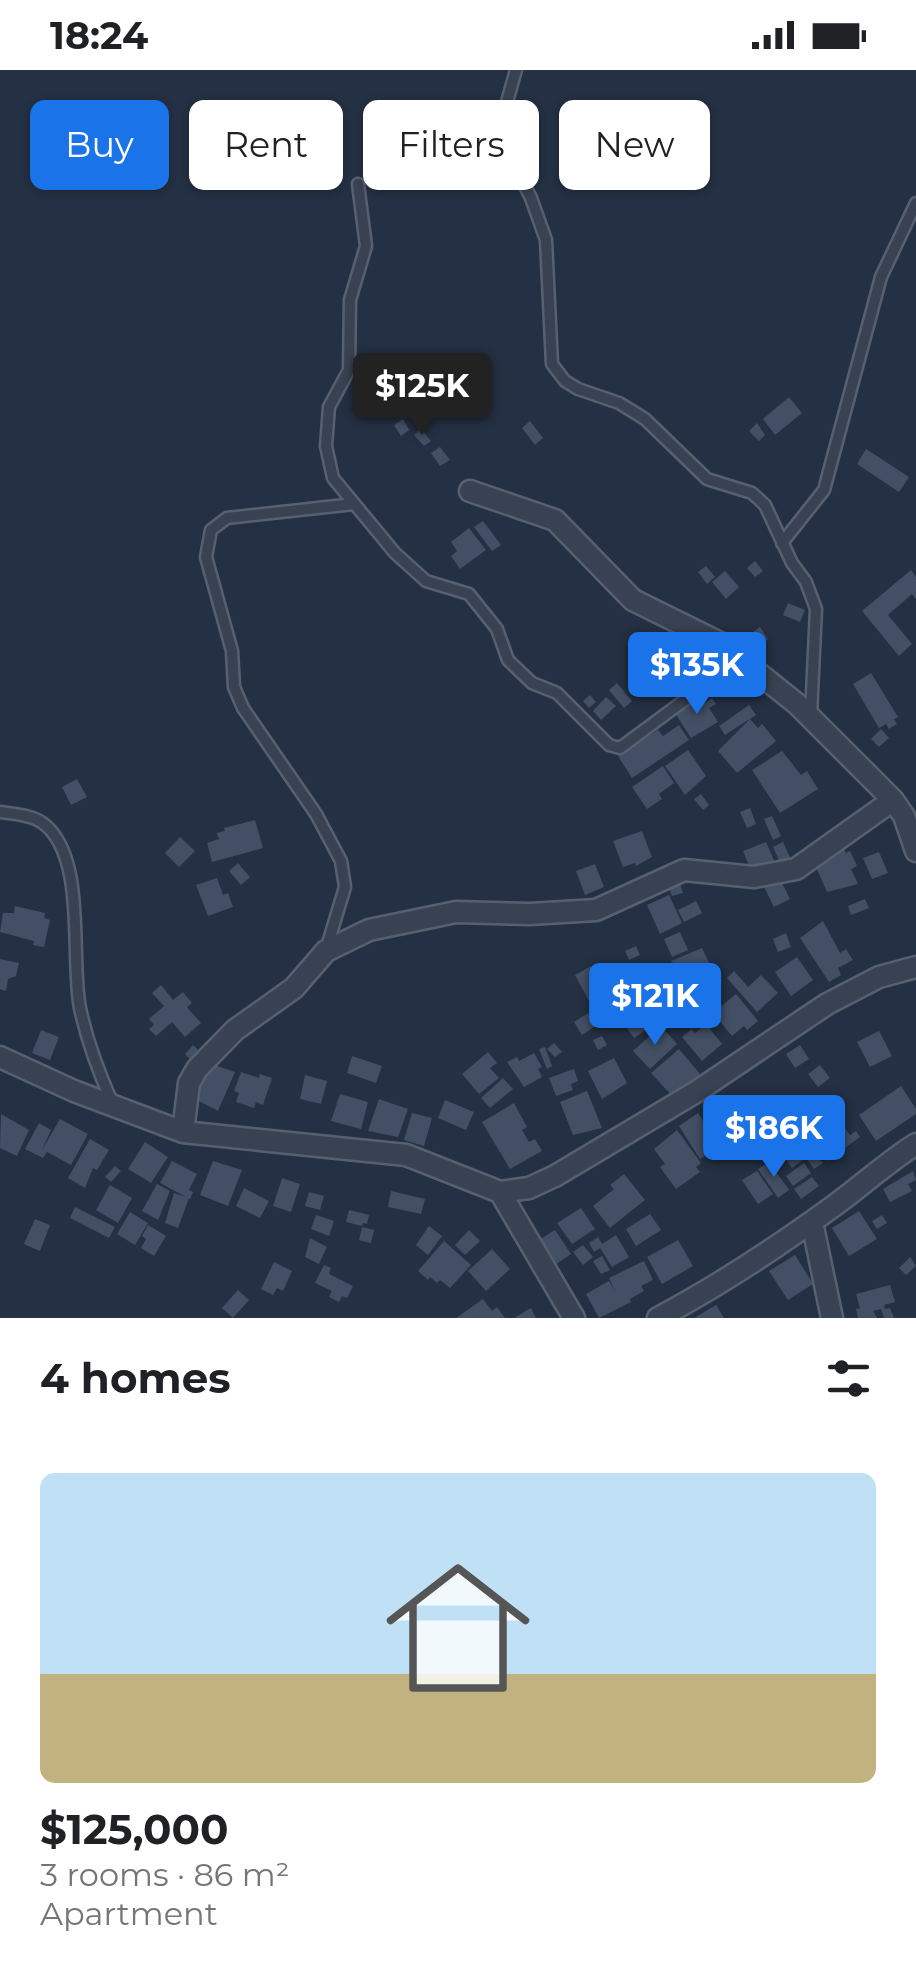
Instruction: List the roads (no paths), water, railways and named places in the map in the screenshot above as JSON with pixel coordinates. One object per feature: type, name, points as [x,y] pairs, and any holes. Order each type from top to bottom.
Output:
[{"type":"street","points":[[470,491],[555,520],[633,600],[722,644],[811,718],[904,810],[916,851]]},
{"type":"street","points":[[183,1132],[189,1083],[196,1069],[236,1030],[294,988],[326,951],[369,930],[456,912],[530,914],[596,910],[684,870],[754,877],[796,869],[904,810]]},
{"type":"street","points":[[0,1056],[115,1108],[183,1132],[406,1155],[500,1192],[528,1188],[556,1176],[696,1092],[827,1004],[879,977],[916,967]]},
{"type":"street","points":[[658,1318],[687,1311],[916,1144]]},
{"type":"street","points":[[500,1192],[574,1318]]},
{"type":"street","points":[[812,1222],[832,1318]]},
{"type":"lane","points":[[516,70],[504,109],[504,145],[531,198],[546,240],[552,364],[565,381],[619,404],[644,420],[708,479],[752,493],[764,504],[782,544],[806,582],[816,609],[811,718]]},
{"type":"lane","points":[[358,184],[366,246],[350,300],[349,370],[329,407],[326,446],[333,478],[396,553],[426,580],[469,594],[497,630],[508,660],[532,683],[557,692],[609,745],[620,748],[740,659]]},
{"type":"lane","points":[[782,544],[824,490],[881,277],[916,203]]},
{"type":"lane","points":[[326,951],[346,887],[341,861],[316,814],[234,687],[232,650],[206,556],[211,530],[227,518],[354,504]]},
{"type":"lane","points":[[0,812],[44,824],[65,852],[80,1004],[94,1064],[115,1108]]}]
